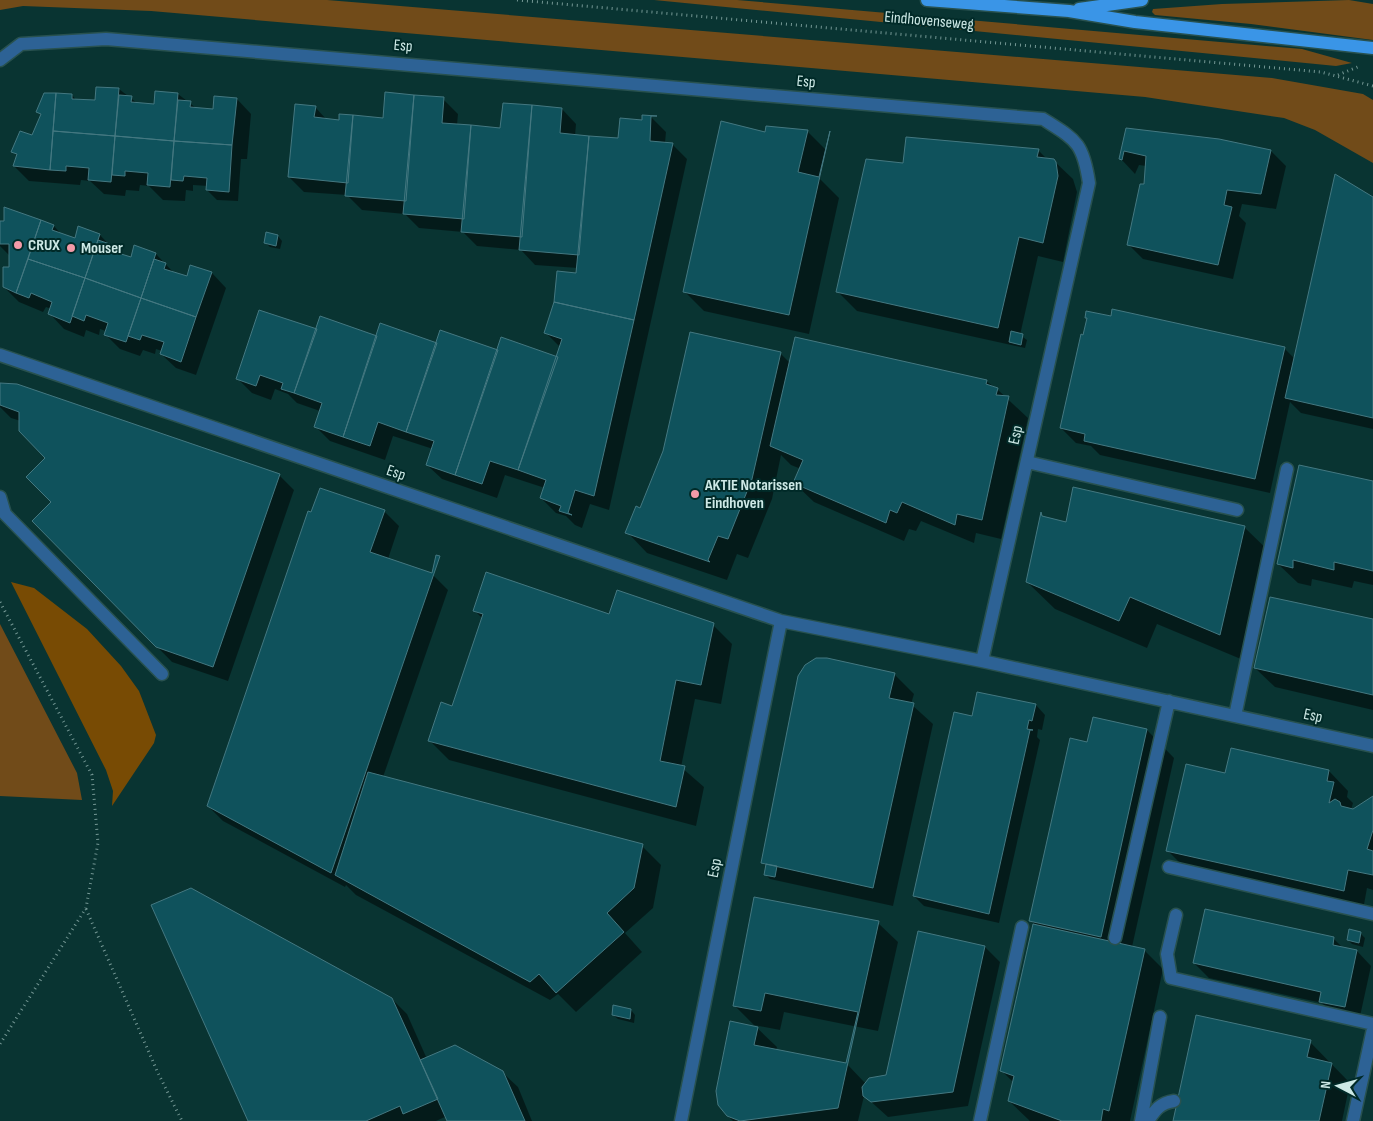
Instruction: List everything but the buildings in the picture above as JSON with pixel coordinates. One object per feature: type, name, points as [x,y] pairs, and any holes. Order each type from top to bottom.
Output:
[{"type":"main road","name":"Eindhovenseweg","points":[[927,0],[1069,11],[1135,22],[1373,48]]},
{"type":"main road","name":"Eindhovenseweg","points":[[1069,11],[1142,0]]},
{"type":"street","name":"Esp","points":[[1,56],[21,44],[106,39],[1043,119],[1074,139],[1085,159],[1088,183],[982,660]]},
{"type":"street","name":"Esp","points":[[0,355],[781,621],[982,660],[1373,746]]},
{"type":"street","points":[[1026,462],[1237,510]]},
{"type":"street","points":[[1235,716],[1287,469]]},
{"type":"street","points":[[0,497],[5,514],[162,674]]},
{"type":"street","name":"Esp","points":[[681,1121],[781,621]]},
{"type":"street","points":[[1115,938],[1169,701]]},
{"type":"street","points":[[1169,868],[1373,914]]},
{"type":"street","points":[[1176,915],[1167,954],[1170,978],[1373,1024]]},
{"type":"street","points":[[980,1121],[1022,927]]},
{"type":"street","points":[[1141,1121],[1160,1017]]},
{"type":"street","points":[[1353,1121],[1373,1029]]},
{"type":"street","points":[[1148,1121],[1157,1107],[1165,1102],[1174,1101]]},
{"type":"path","name":"Eindhovenseweg","points":[[516,0],[1337,75],[1373,86]]},
{"type":"path","name":"Eindhovenseweg","points":[[1337,75],[1364,65]]},
{"type":"path","points":[[0,602],[92,775],[98,843],[86,908],[0,1044]]},
{"type":"path","points":[[86,908],[158,1073],[182,1121]]},
{"type":"shaded area","points":[[0,0],[327,0],[1272,78],[1363,94],[1373,100],[1373,163],[1315,130],[1284,118],[1145,97],[151,11],[23,6],[0,10]]},
{"type":"shaded area","points":[[654,0],[737,0],[1302,49],[1352,63],[1336,66]]},
{"type":"shaded area","points":[[1349,0],[1373,4],[1373,40],[1251,24],[1155,15],[1152,12],[1153,9],[1222,4]]},
{"type":"shaded area","points":[[11,582],[34,588],[87,629],[121,666],[139,691],[156,735],[154,743],[112,806],[113,791],[106,770]]},
{"type":"shaded area","points":[[0,624],[77,773],[82,800],[0,796]]},
{"type":"place","name":"CRUX","points":[[18,245]]},
{"type":"place","name":"Mouser","points":[[71,248]]},
{"type":"place","name":"AKTIE Notarissen Eindhoven","points":[[695,494]]}]
